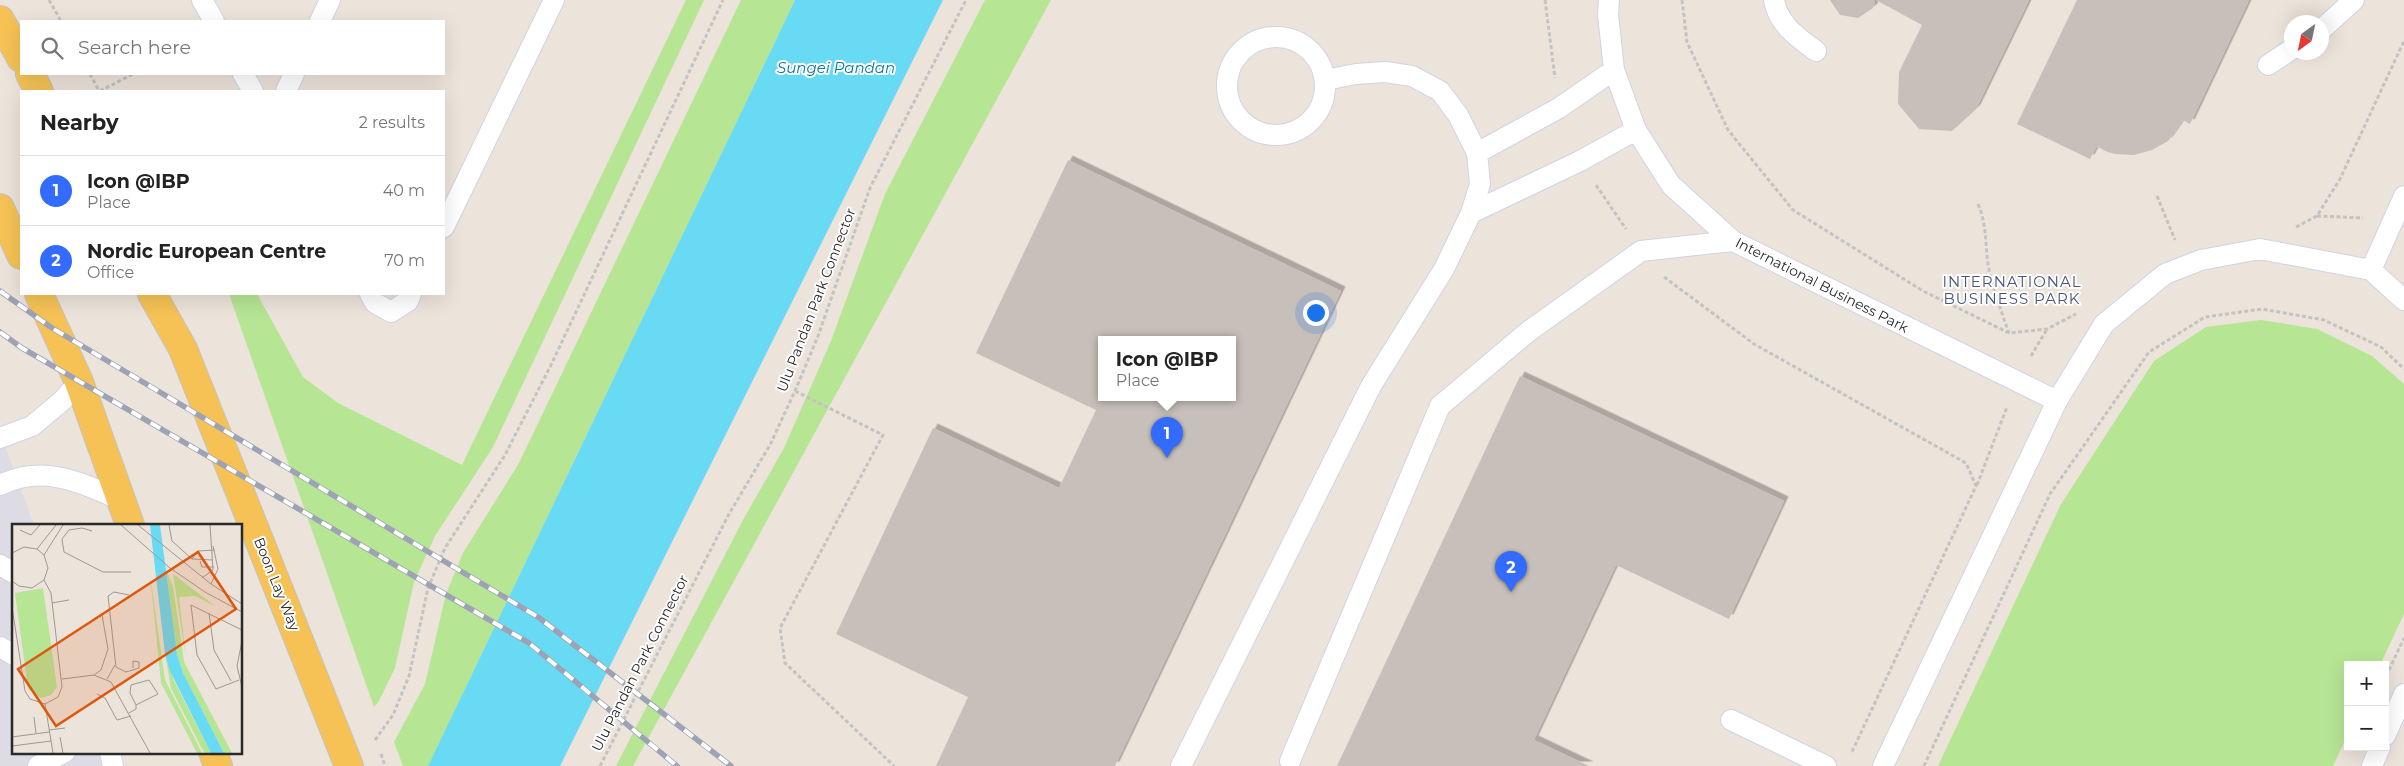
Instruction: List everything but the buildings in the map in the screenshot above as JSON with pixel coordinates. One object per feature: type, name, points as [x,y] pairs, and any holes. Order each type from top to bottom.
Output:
[{"type":"main road","points":[[0,20],[20,56]]},
{"type":"main road","points":[[31,75],[38,90]]},
{"type":"main road","points":[[0,208],[20,253]]},
{"type":"main road","points":[[39,295],[79,382],[126,512]]},
{"type":"main road","name":"Boon Lay Way","points":[[153,295],[182,349],[349,766]]},
{"type":"main road","points":[[214,754],[218,766]]},
{"type":"lane","points":[[202,0],[213,20]]},
{"type":"lane","points":[[320,20],[330,0]]},
{"type":"lane","points":[[445,225],[554,0]]},
{"type":"lane","name":"International Business Park","points":[[1608,0],[1614,70],[1636,130],[1671,185],[1733,241],[2056,401]]},
{"type":"lane","points":[[1774,0],[1776,12],[1792,34],[1816,51]]},
{"type":"lane","points":[[2329,23],[2354,0]]},
{"type":"lane","points":[[1268,37],[1288,38],[1306,46],[1319,61],[1325,80],[1324,99],[1316,117],[1301,130],[1283,136],[1263,135],[1246,126],[1232,112],[1226,93],[1227,74],[1235,56],[1250,43],[1268,37]]},
{"type":"lane","points":[[2268,65],[2284,54]]},
{"type":"lane","points":[[1477,153],[1559,108],[1614,70]]},
{"type":"lane","points":[[1181,766],[1371,386],[1444,268],[1470,213],[1480,184],[1477,153],[1458,115],[1440,91],[1412,76],[1385,72],[1356,74],[1325,80]]},
{"type":"lane","points":[[244,75],[252,90]]},
{"type":"lane","points":[[286,90],[294,75]]},
{"type":"lane","points":[[1470,213],[1580,161],[1636,130]]},
{"type":"lane","points":[[2371,270],[2404,196]]},
{"type":"lane","points":[[1290,761],[1440,406],[1529,331],[1641,251],[1733,241]]},
{"type":"lane","points":[[1883,766],[2056,401],[2104,324],[2165,274],[2200,260],[2260,249],[2371,270],[2404,300]]},
{"type":"lane","points":[[371,295],[375,303],[391,312],[408,301],[411,295]]},
{"type":"lane","points":[[0,438],[32,426],[62,401],[79,382]]},
{"type":"lane","points":[[0,485],[15,478],[52,475],[76,481],[126,512]]},
{"type":"lane","points":[[0,565],[12,571]]},
{"type":"lane","points":[[0,647],[12,654]]},
{"type":"lane","points":[[2389,727],[2404,694]]},
{"type":"lane","points":[[1731,720],[1826,766]]},
{"type":"lane","points":[[2372,766],[2378,751]]},
{"type":"lane","points":[[38,766],[61,754]]},
{"type":"path","points":[[49,0],[60,20]]},
{"type":"path","points":[[375,740],[393,715],[409,676],[428,588],[445,548],[505,455],[550,365],[723,0]]},
{"type":"path","name":"Ulu Pandan Park Connector","points":[[600,766],[729,514],[770,445],[818,336],[870,188],[966,0]]},
{"type":"path","points":[[1545,0],[1559,108]]},
{"type":"path","points":[[1682,0],[1687,42],[1728,130],[1793,210],[1923,291],[2009,334],[2047,329],[2078,313]]},
{"type":"path","points":[[2293,229],[2317,216],[2340,179],[2404,41]]},
{"type":"path","points":[[91,75],[99,90]]},
{"type":"path","points":[[102,90],[131,75]]},
{"type":"path","points":[[1580,161],[1641,251],[1668,282],[1754,344],[1966,463],[1976,486],[1850,757]]},
{"type":"path","points":[[2157,196],[2175,241]]},
{"type":"path","points":[[1978,204],[1985,220],[1985,243],[1995,293],[2009,334]]},
{"type":"path","points":[[1924,766],[2050,494],[2149,352],[2205,317],[2262,309],[2324,320],[2381,347],[2404,369]]},
{"type":"path","points":[[795,391],[883,434],[780,628],[785,663],[894,766]]},
{"type":"path","points":[[2389,669],[2404,638]]},
{"type":"shaded area","points":[[0,432],[34,524],[12,524],[12,754],[117,754],[121,766],[0,766]]},
{"type":"green space","points":[[686,0],[704,0],[493,447],[435,536],[414,582],[395,668],[379,701],[374,707],[229,295],[258,295],[303,377],[338,403],[462,465]]},
{"type":"green space","points":[[741,0],[795,0],[428,766],[403,766],[394,742],[425,684],[446,594],[463,553],[519,463]]},
{"type":"green space","points":[[985,0],[1051,0],[633,766],[616,766],[743,520],[784,448],[831,341],[885,194]]},
{"type":"green space","points":[[2261,320],[2317,329],[2372,356],[2404,384],[2404,614],[2382,661],[2344,661],[2344,743],[2333,766],[1938,766],[2061,504],[2154,361],[2206,327]]},
{"type":"water","name":"Sungei Pandan","points":[[795,0],[943,0],[560,766],[428,766]]},
{"type":"railway","points":[[0,291],[52,328],[538,617],[731,766]]},
{"type":"railway","points":[[0,332],[22,348],[529,643],[677,766]]},
{"type":"place","name":"Icon @IBP","points":[[1167,458]]},
{"type":"place","name":"Nordic European Centre","points":[[1511,592]]},
{"type":"district","name":"INTERNATIONAL BUSINESS PARK","points":[[2012,290]]}]
